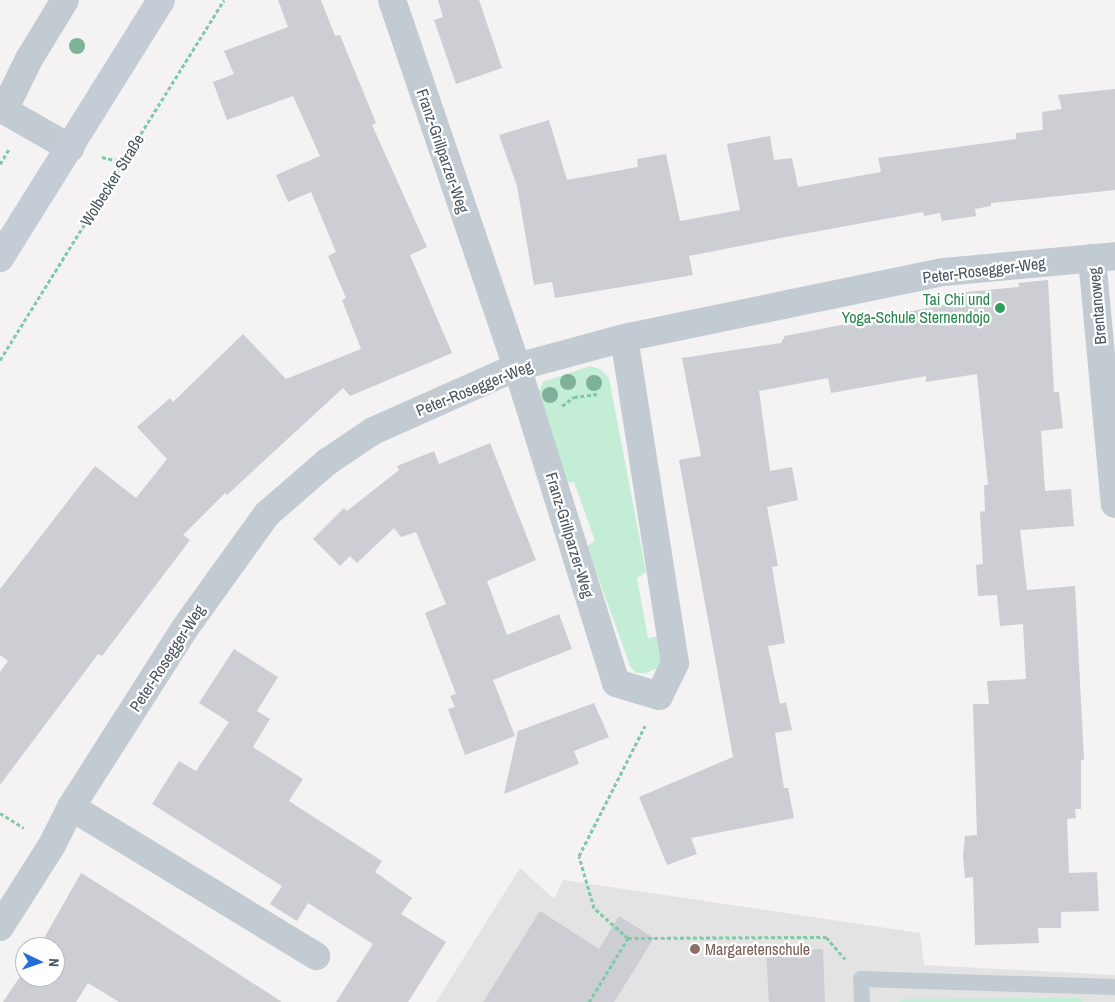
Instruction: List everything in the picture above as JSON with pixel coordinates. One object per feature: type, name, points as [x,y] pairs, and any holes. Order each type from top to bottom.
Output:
[{"type":"main road","points":[[0,258],[161,0]]},
{"type":"street","points":[[65,0],[29,59],[2,109],[70,148]]},
{"type":"street","name":"Franz-Grillparzer-Weg","points":[[392,0],[534,418],[616,683],[659,696]]},
{"type":"street","name":"Peter-Rosegger-Weg","points":[[0,927],[52,845],[71,807],[185,628],[267,514],[327,462],[373,431],[517,367],[624,338],[944,272],[1104,257]]},
{"type":"street","name":"Brentanoweg","points":[[1104,257],[1115,504]]},
{"type":"street","points":[[624,338],[675,663],[659,696]]},
{"type":"street","points":[[71,807],[316,956]]},
{"type":"lane","points":[[862,1002],[861,979],[1115,987]]},
{"type":"path","name":"Wolbecker Straße","points":[[0,360],[224,0]]},
{"type":"path","points":[[534,418],[574,397],[589,398],[631,384]]},
{"type":"path","points":[[659,696],[579,856],[594,908],[628,938],[826,937],[861,979]]},
{"type":"path","points":[[589,1002],[628,938]]},
{"type":"shaded area","name":"Margaretenschule","points":[[520,868],[554,899],[563,880],[920,933],[924,965],[1115,975],[1115,1002],[436,1002]]},
{"type":"green space","points":[[590,366],[600,369],[609,378],[646,572],[637,578],[648,638],[658,636],[661,662],[658,668],[646,673],[636,673],[630,666],[587,546],[595,541],[574,482],[563,483],[536,399],[543,382]]},
{"type":"green space","points":[[1082,998],[1082,1002],[900,1002],[900,999]]},
{"type":"building","points":[[278,0],[321,0],[335,36],[340,35],[376,123],[372,125],[427,247],[410,255],[452,353],[350,396],[343,388],[227,495],[225,493],[183,535],[190,540],[102,656],[98,654],[0,785],[0,672],[8,661],[0,655],[0,589],[95,466],[136,498],[167,459],[137,427],[170,398],[173,402],[243,334],[286,379],[361,349],[342,300],[346,298],[328,256],[336,252],[311,192],[288,202],[276,175],[320,156],[293,96],[227,120],[213,82],[234,74],[224,51],[288,27]]},
{"type":"building","points":[[438,0],[479,0],[502,68],[456,84],[434,20],[443,17]]},
{"type":"building","points":[[1115,89],[1115,190],[991,203],[991,206],[975,209],[976,216],[942,221],[940,213],[924,216],[923,212],[786,237],[689,256],[693,275],[555,298],[552,282],[534,285],[517,186],[499,135],[549,120],[567,180],[638,167],[637,159],[666,154],[680,221],[740,210],[727,144],[770,136],[774,160],[792,158],[798,187],[881,172],[878,158],[1016,139],[1016,133],[1043,130],[1042,112],[1062,109],[1058,95]]},
{"type":"building","points":[[1048,280],[1054,392],[1059,392],[1063,428],[1041,431],[1045,491],[1071,489],[1074,526],[1020,530],[1027,590],[1075,586],[1084,760],[1081,760],[1081,809],[1075,809],[1076,818],[1067,819],[1069,873],[1097,872],[1099,911],[1061,912],[1061,928],[1038,928],[1039,943],[975,945],[973,877],[965,878],[963,856],[965,836],[977,835],[973,704],[989,704],[987,681],[1026,679],[1023,624],[1000,626],[997,595],[978,596],[976,565],[983,564],[980,512],[985,511],[984,485],[988,485],[977,374],[926,382],[926,376],[831,393],[828,378],[759,391],[770,471],[792,467],[798,500],[767,507],[778,566],[772,567],[785,643],[768,646],[780,704],[786,702],[792,730],[775,733],[784,788],[788,788],[794,818],[691,838],[697,854],[667,865],[639,797],[733,757],[679,460],[701,456],[682,358],[781,343],[785,336],[948,304],[947,294],[1019,287],[1018,283]]},
{"type":"building","points":[[490,443],[536,560],[487,581],[507,635],[559,614],[572,649],[493,680],[515,736],[465,755],[448,709],[455,707],[450,696],[456,694],[425,613],[446,604],[416,532],[401,537],[394,528],[357,563],[350,556],[340,566],[313,539],[344,508],[347,511],[399,470],[397,466],[434,451],[439,464]]},
{"type":"building","points":[[234,649],[278,677],[257,711],[270,719],[253,747],[303,779],[289,801],[382,861],[375,872],[412,898],[401,914],[446,942],[408,1002],[336,1002],[373,944],[308,903],[297,921],[270,904],[282,886],[152,804],[179,761],[196,771],[229,722],[199,703]]},
{"type":"building","points":[[594,703],[609,737],[574,751],[579,764],[504,794],[518,731]]},
{"type":"building","points":[[81,873],[282,1002],[119,1002],[88,983],[76,1002],[3,1002],[15,984],[15,987],[65,987],[65,937],[45,937]]},
{"type":"building","points":[[540,911],[599,949],[619,916],[654,938],[614,1002],[483,1002]]},
{"type":"building","points":[[823,949],[825,1002],[769,1002],[766,952]]},
{"type":"place","name":"Tai Chi und Yoga-Schule Sternendojo","points":[[1000,308]]},
{"type":"place","name":"Margaretenschule","points":[[695,949]]}]
